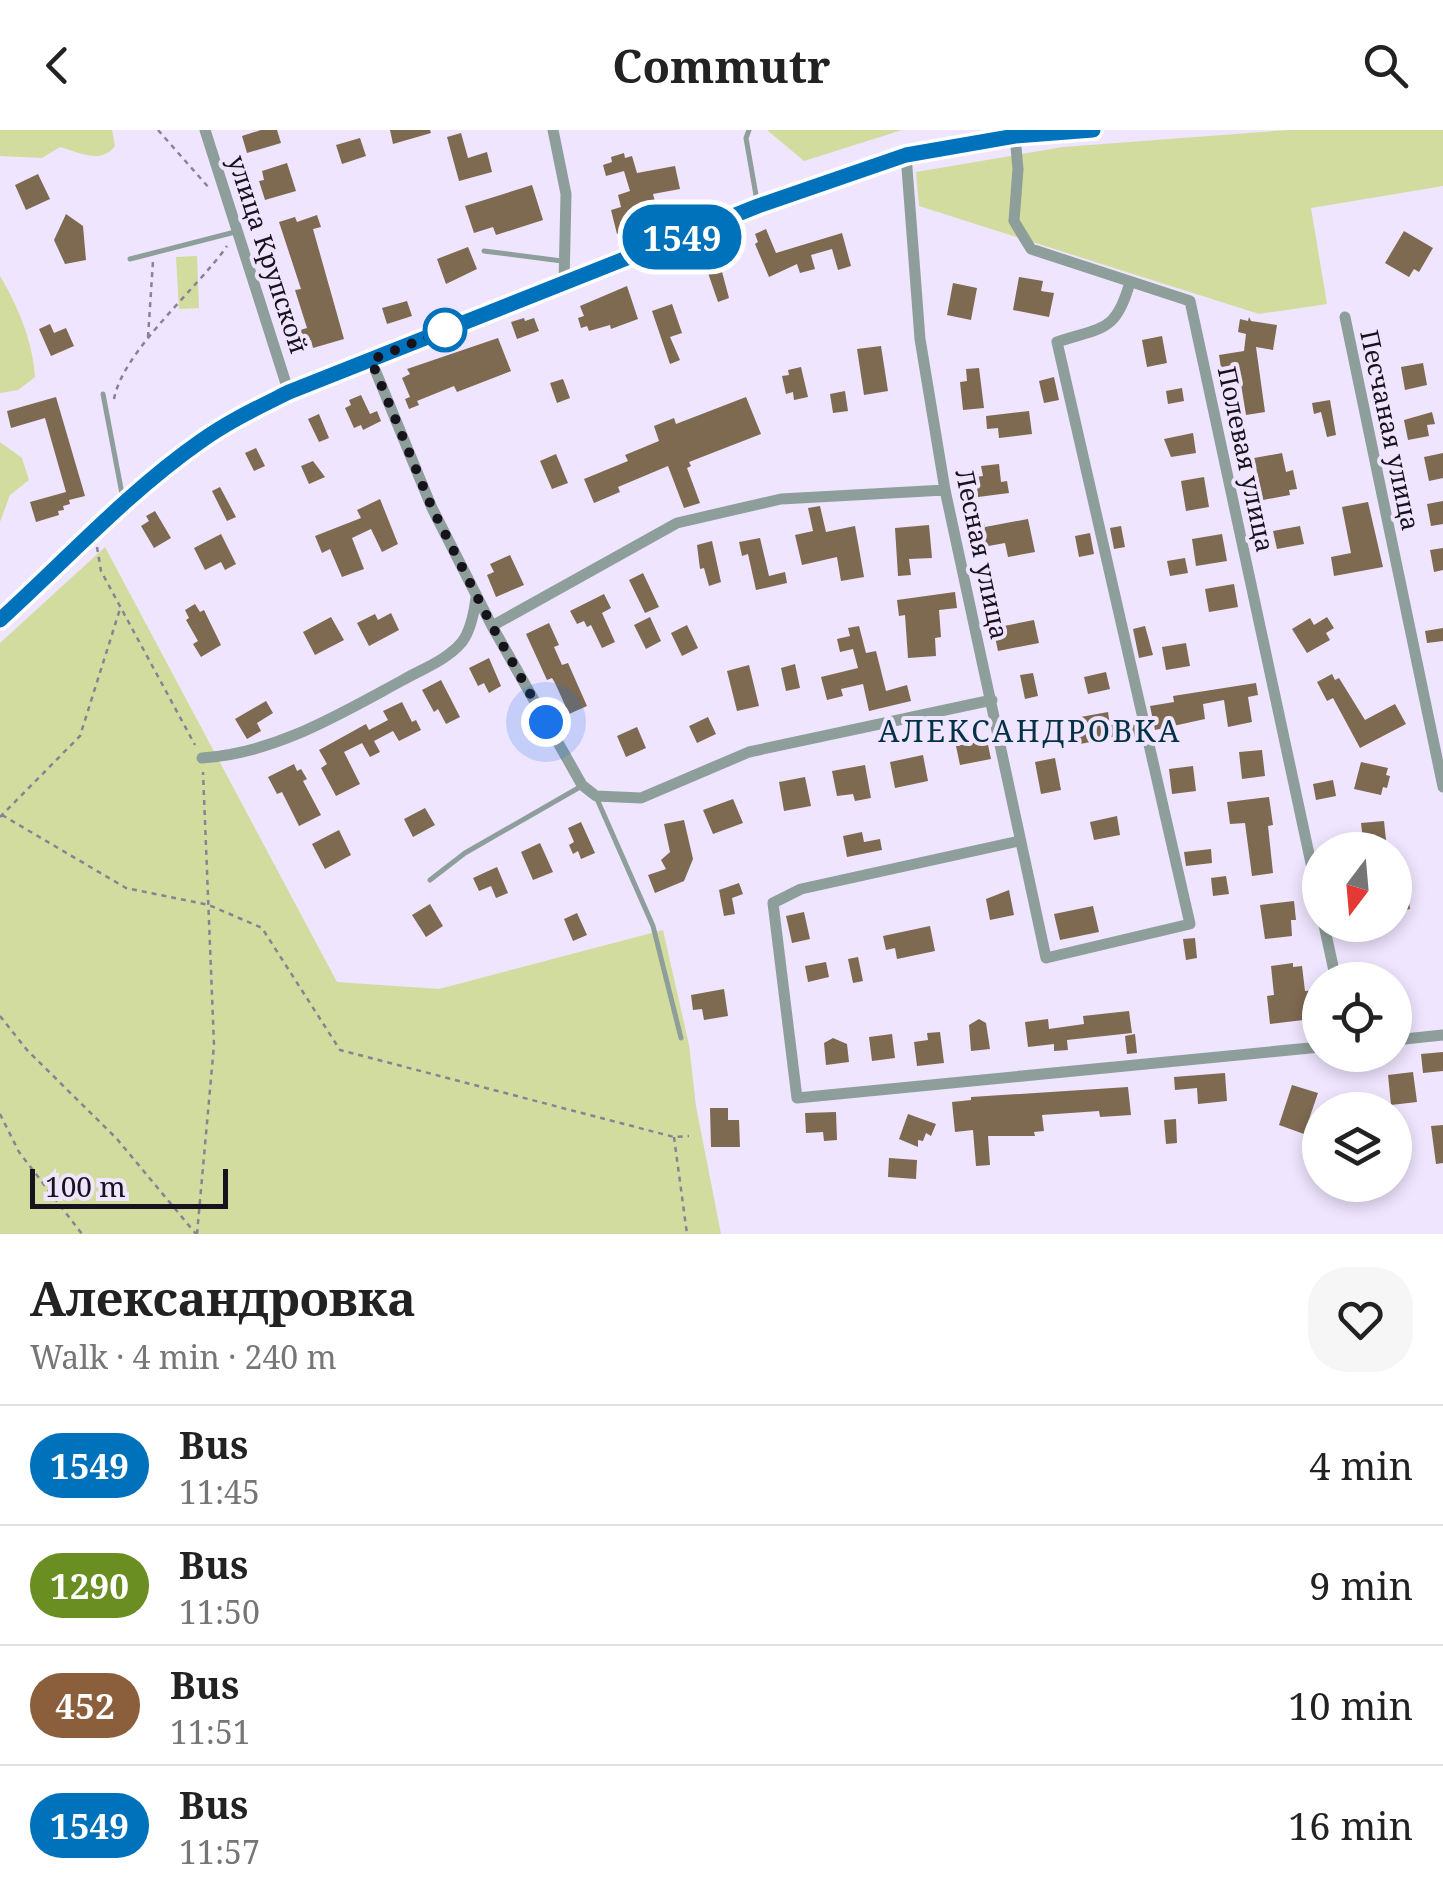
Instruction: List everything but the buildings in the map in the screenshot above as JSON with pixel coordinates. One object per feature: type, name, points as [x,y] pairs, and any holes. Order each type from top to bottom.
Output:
[{"type":"main road","points":[[0,620],[124,504],[199,442],[250,410],[289,392],[758,206],[906,155],[1015,136],[1093,130]]},
{"type":"street","name":"улица Крупской","points":[[205,130],[289,392]]},
{"type":"street","points":[[553,130],[566,194],[564,283]]},
{"type":"street","name":"Полевая улица","points":[[1015,136],[1018,169],[1014,221],[1031,249],[1190,301],[1304,832]]},
{"type":"street","name":"Лесная улица","points":[[906,155],[920,339],[945,490],[1046,958],[1190,924],[1056,342],[1112,323],[1122,310],[1130,282]]},
{"type":"street","name":"Песчаная улица","points":[[1345,317],[1443,787]]},
{"type":"street","points":[[371,360],[432,508],[492,626],[582,785],[596,796],[641,798],[749,752],[992,700]]},
{"type":"street","points":[[492,626],[677,523],[781,500],[945,490]]},
{"type":"street","points":[[202,758],[232,756],[306,733],[442,659],[462,642],[474,616],[476,594]]},
{"type":"street","points":[[1019,841],[801,889],[773,904],[797,1098],[1302,1049]]},
{"type":"street","points":[[1412,1038],[1443,1035]]},
{"type":"lane","points":[[745,130],[758,206]]},
{"type":"lane","points":[[130,259],[238,231]]},
{"type":"lane","points":[[484,251],[564,261]]},
{"type":"lane","points":[[102,394],[124,504]]},
{"type":"lane","points":[[430,880],[465,853],[582,785]]},
{"type":"lane","points":[[596,796],[653,926],[680,1038]]},
{"type":"path","points":[[158,130],[230,209]]},
{"type":"path","points":[[110,420],[116,388],[148,339],[208,273],[238,231]]},
{"type":"path","points":[[148,339],[156,252]]},
{"type":"path","points":[[96,531],[101,572],[202,758],[214,1045],[196,1234]]},
{"type":"path","points":[[120,608],[80,736],[1,816],[126,888],[209,905],[262,928],[340,1050],[674,1136],[689,1136]]},
{"type":"path","points":[[0,1016],[28,1050],[117,1139],[196,1234]]},
{"type":"path","points":[[0,1114],[19,1152],[82,1234]]},
{"type":"path","points":[[674,1136],[688,1234]]},
{"type":"green space","points":[[0,130],[112,130],[115,146],[96,156],[60,147],[42,158],[0,156]]},
{"type":"green space","points":[[767,130],[902,130],[804,161]]},
{"type":"green space","points":[[1288,130],[1443,130],[1443,186],[1311,208],[1327,304],[1259,314],[919,206],[916,172],[1063,147]]},
{"type":"green space","points":[[197,256],[199,308],[179,309],[176,257]]},
{"type":"green space","points":[[0,276],[23,325],[35,377],[18,390],[0,393]]},
{"type":"green space","points":[[0,442],[22,458],[29,480],[10,495],[0,522]]},
{"type":"green space","points":[[105,547],[337,982],[439,989],[663,930],[689,1045],[696,1106],[721,1234],[0,1234],[0,643]]},
{"type":"bus line","name":"1549","points":[[0,620],[124,504],[199,442],[250,410],[289,392],[758,206],[906,155],[1015,136],[1093,130]]},
{"type":"district","name":"АЛЕКСАНДРОВКА","points":[[1030,730]]},
{"type":"route","points":[[445,330],[371,360],[432,508],[546,722]]}]
